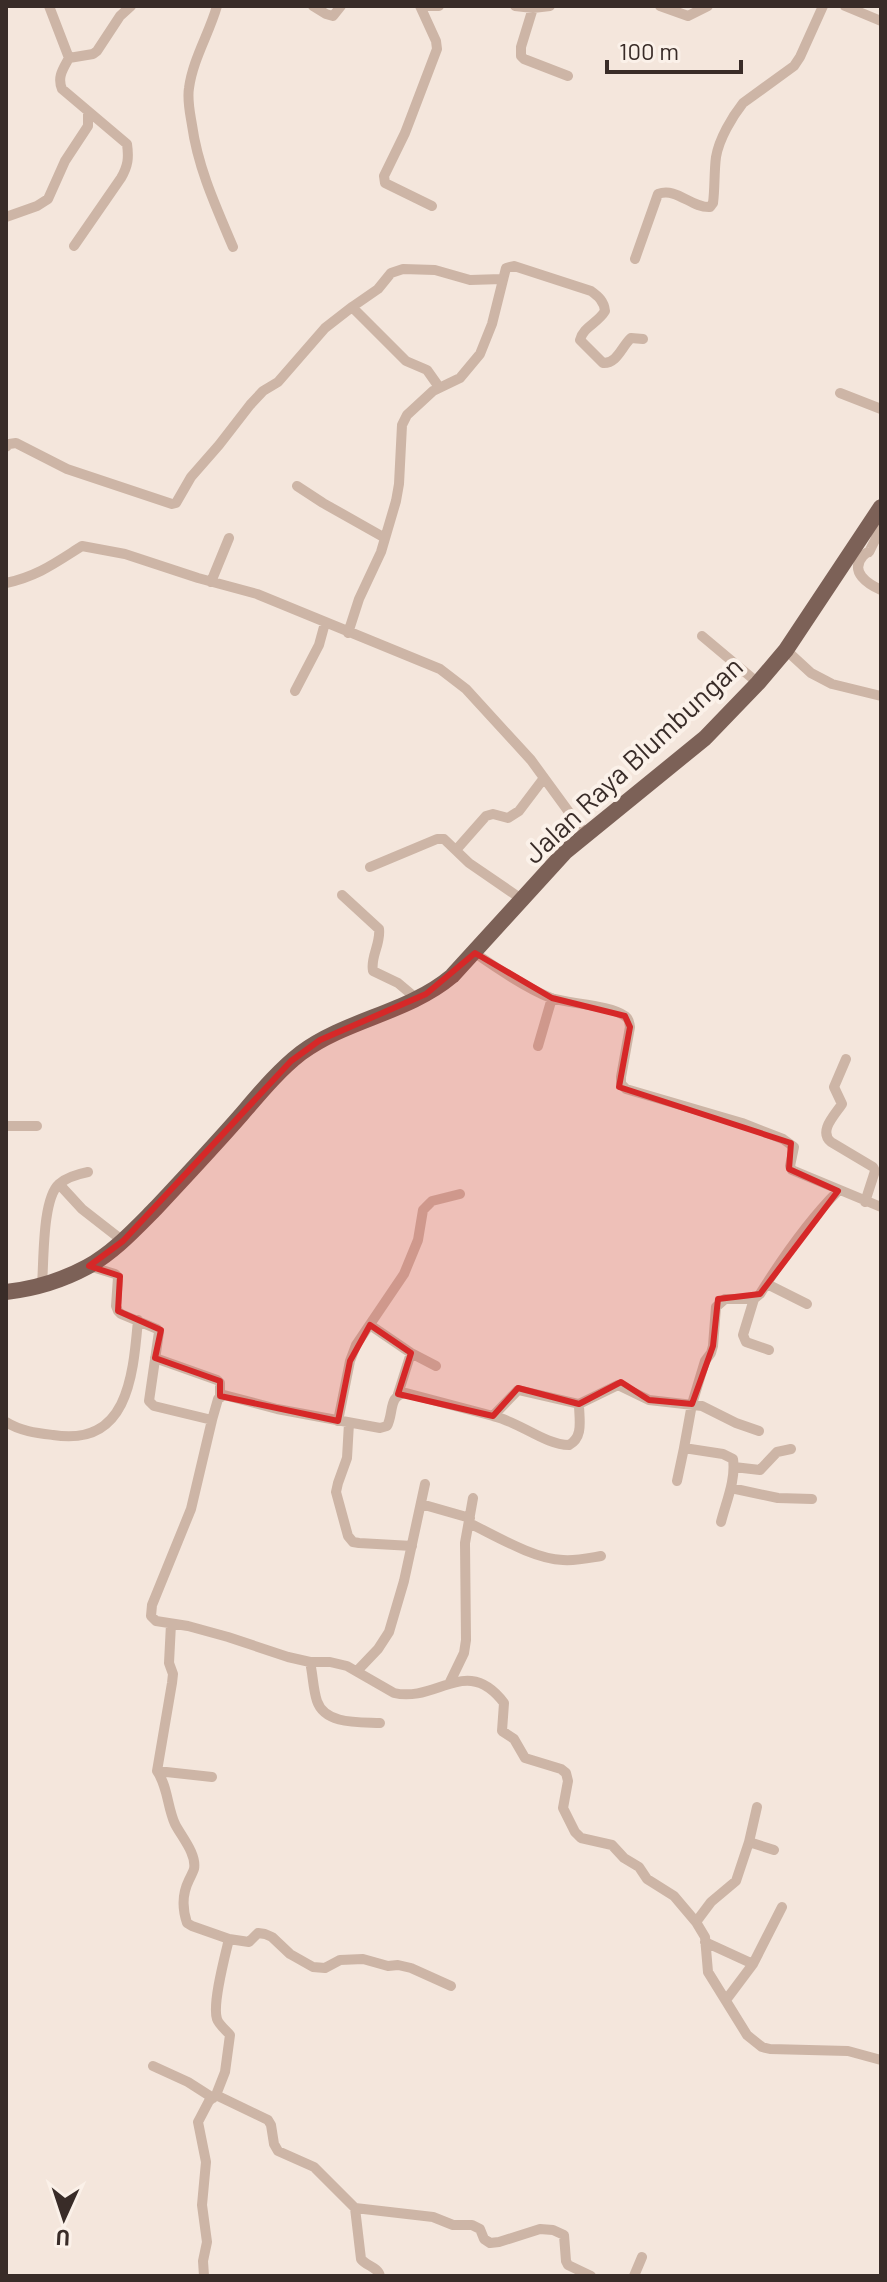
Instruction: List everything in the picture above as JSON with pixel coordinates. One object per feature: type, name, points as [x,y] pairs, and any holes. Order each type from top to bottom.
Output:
[{"type":"main road","name":"Jalan Raya Blumbungan","points":[[6,1292],[42,1284],[89,1266],[123,1241],[291,1061],[320,1040],[417,999],[440,986],[475,953],[557,860],[705,738],[758,683],[786,650],[881,507]]},
{"type":"street","points":[[49,6],[69,58]]},
{"type":"street","points":[[69,58],[97,51],[120,16],[131,6]]},
{"type":"street","points":[[217,6],[195,66],[189,89],[189,105],[194,141],[206,184],[233,247]]},
{"type":"street","points":[[313,6],[333,16],[341,6]]},
{"type":"street","points":[[432,206],[384,180],[437,49],[423,6],[439,6]]},
{"type":"street","points":[[515,6],[550,6]]},
{"type":"street","points":[[660,6],[688,16],[708,6]]},
{"type":"street","points":[[635,259],[658,194],[675,194],[702,207],[710,207],[713,203],[719,147],[738,110],[743,103],[794,66],[823,6]]},
{"type":"street","points":[[845,6],[881,21]]},
{"type":"street","points":[[533,8],[521,56],[568,76]]},
{"type":"street","points":[[69,58],[60,74],[62,89],[127,144],[129,157],[121,178],[74,246]]},
{"type":"street","points":[[6,217],[48,199],[65,161],[88,126],[88,112]]},
{"type":"street","points":[[348,633],[385,538],[399,484],[402,425],[407,415],[439,387],[460,378],[480,354],[492,324],[506,268],[514,266],[598,296],[605,311],[600,320],[583,332],[580,340],[603,363],[613,361],[631,338],[643,339]]},
{"type":"street","points":[[6,447],[12,442],[16,443],[78,474],[176,503],[191,477],[263,391],[278,382],[325,328],[378,289],[391,273],[403,269],[435,270],[470,280],[502,279]]},
{"type":"street","points":[[352,307],[406,361],[427,370],[439,387]]},
{"type":"street","points":[[840,393],[881,409]]},
{"type":"street","points":[[297,486],[385,538]]},
{"type":"street","points":[[881,521],[874,543],[858,568],[863,579],[881,590]]},
{"type":"street","points":[[211,582],[229,538]]},
{"type":"street","points":[[6,583],[27,579],[84,546],[125,554],[257,594],[440,669],[466,689],[531,760],[585,834]]},
{"type":"street","points":[[295,691],[319,645],[325,623]]},
{"type":"street","points":[[702,636],[758,683]]},
{"type":"street","points":[[786,650],[811,673],[832,684],[881,696]]},
{"type":"street","points":[[456,850],[486,816],[493,814],[508,818],[519,811],[544,778]]},
{"type":"street","points":[[370,867],[437,839],[444,839],[469,863],[523,900]]},
{"type":"street","points":[[342,895],[379,929],[380,941],[373,971],[398,983],[417,999]]},
{"type":"street","points":[[475,953],[552,998],[625,1016],[630,1027],[621,1084],[626,1089],[742,1123],[791,1143],[794,1151],[790,1166],[792,1170],[881,1207]]},
{"type":"street","points":[[538,1046],[552,998]]},
{"type":"street","points":[[846,1059],[834,1087],[842,1104],[825,1133],[831,1142],[873,1167],[875,1171],[865,1202]]},
{"type":"street","points":[[6,1126],[37,1126]]},
{"type":"street","points":[[42,1284],[52,1193],[59,1184],[88,1172]]},
{"type":"street","points":[[59,1184],[82,1209],[123,1241]]},
{"type":"street","points":[[769,1350],[744,1339],[754,1299],[817,1212],[838,1191]]},
{"type":"street","points":[[412,1546],[359,1543],[348,1536],[336,1492],[347,1458],[343,1422],[350,1361],[356,1345],[404,1274],[418,1240],[423,1210],[432,1201],[460,1194]]},
{"type":"street","points":[[89,1266],[118,1277],[116,1306],[121,1314],[159,1332],[149,1401],[154,1406],[212,1420]]},
{"type":"street","points":[[767,1284],[807,1304]]},
{"type":"street","points":[[677,1481],[692,1404],[705,1361],[713,1346],[716,1307],[725,1299],[754,1299]]},
{"type":"street","points":[[6,1422],[24,1430],[62,1437],[92,1434],[104,1427],[121,1406],[135,1353],[138,1320]]},
{"type":"street","points":[[370,1325],[436,1366]]},
{"type":"street","points":[[220,1396],[380,1428],[387,1426],[411,1353]]},
{"type":"street","points":[[155,1358],[220,1383],[220,1396],[191,1509],[151,1611],[156,1621],[215,1633],[310,1662],[347,1666],[402,1695],[424,1692],[450,1682],[476,1681],[486,1686],[504,1703],[502,1731],[517,1743],[522,1755],[561,1769],[568,1777],[563,1808],[575,1832],[581,1838],[612,1845],[624,1858],[639,1867],[647,1879],[669,1892],[696,1922],[703,1932],[706,1968],[747,2035],[762,2047],[848,2051],[881,2060]]},
{"type":"street","points":[[493,1416],[518,1390],[579,1404],[622,1385],[649,1400],[702,1406],[759,1431]]},
{"type":"street","points":[[398,1394],[406,1393],[505,1419],[552,1441],[569,1445],[577,1440],[580,1431],[579,1404]]},
{"type":"street","points":[[684,1448],[733,1459],[731,1488],[721,1522]]},
{"type":"street","points":[[734,1467],[760,1470],[777,1452],[791,1449]]},
{"type":"street","points":[[357,1671],[389,1632],[401,1593],[425,1484]]},
{"type":"street","points":[[731,1488],[778,1498],[812,1499]]},
{"type":"street","points":[[450,1682],[464,1653],[466,1640],[465,1543],[473,1498]]},
{"type":"street","points":[[421,1504],[470,1520],[546,1557],[561,1560],[601,1556]]},
{"type":"street","points":[[171,1624],[169,1658],[173,1674],[157,1771],[164,1781],[174,1822],[194,1864],[183,1902],[187,1923],[229,1939],[249,1942],[258,1933],[265,1934],[313,1967],[325,1968],[340,1960],[363,1959],[411,1968],[451,1986]]},
{"type":"street","points":[[310,1662],[317,1701],[322,1710],[331,1717],[343,1720],[380,1723]]},
{"type":"street","points":[[157,1771],[212,1777]]},
{"type":"street","points":[[696,1922],[711,1902],[736,1881],[757,1807]]},
{"type":"street","points":[[749,1842],[774,1850]]},
{"type":"street","points":[[726,2000],[753,1964],[782,1907]]},
{"type":"street","points":[[204,2276],[207,2242],[202,2205],[206,2162],[198,2122],[225,2072],[229,2049],[230,2035],[218,2023],[216,2011],[229,1939]]},
{"type":"street","points":[[705,1942],[753,1964]]},
{"type":"street","points":[[153,2066],[268,2120],[278,2151],[314,2167],[355,2208],[433,2217],[453,2225],[472,2225],[480,2229],[484,2239],[490,2243],[540,2229],[553,2230],[564,2235],[568,2265],[591,2276]]},
{"type":"street","points":[[355,2208],[358,2252],[364,2263],[376,2269],[380,2276]]},
{"type":"street","points":[[634,2276],[642,2257]]},
{"type":"highlighted area","points":[[475,953],[552,998],[625,1016],[630,1027],[619,1087],[791,1143],[789,1169],[838,1191],[760,1294],[718,1299],[713,1346],[692,1404],[649,1400],[621,1382],[579,1404],[518,1388],[493,1416],[398,1394],[411,1353],[370,1325],[350,1361],[338,1421],[277,1409],[220,1396],[220,1381],[155,1358],[161,1330],[118,1311],[120,1276],[89,1266],[123,1241],[291,1061],[320,1040],[426,994]]}]
